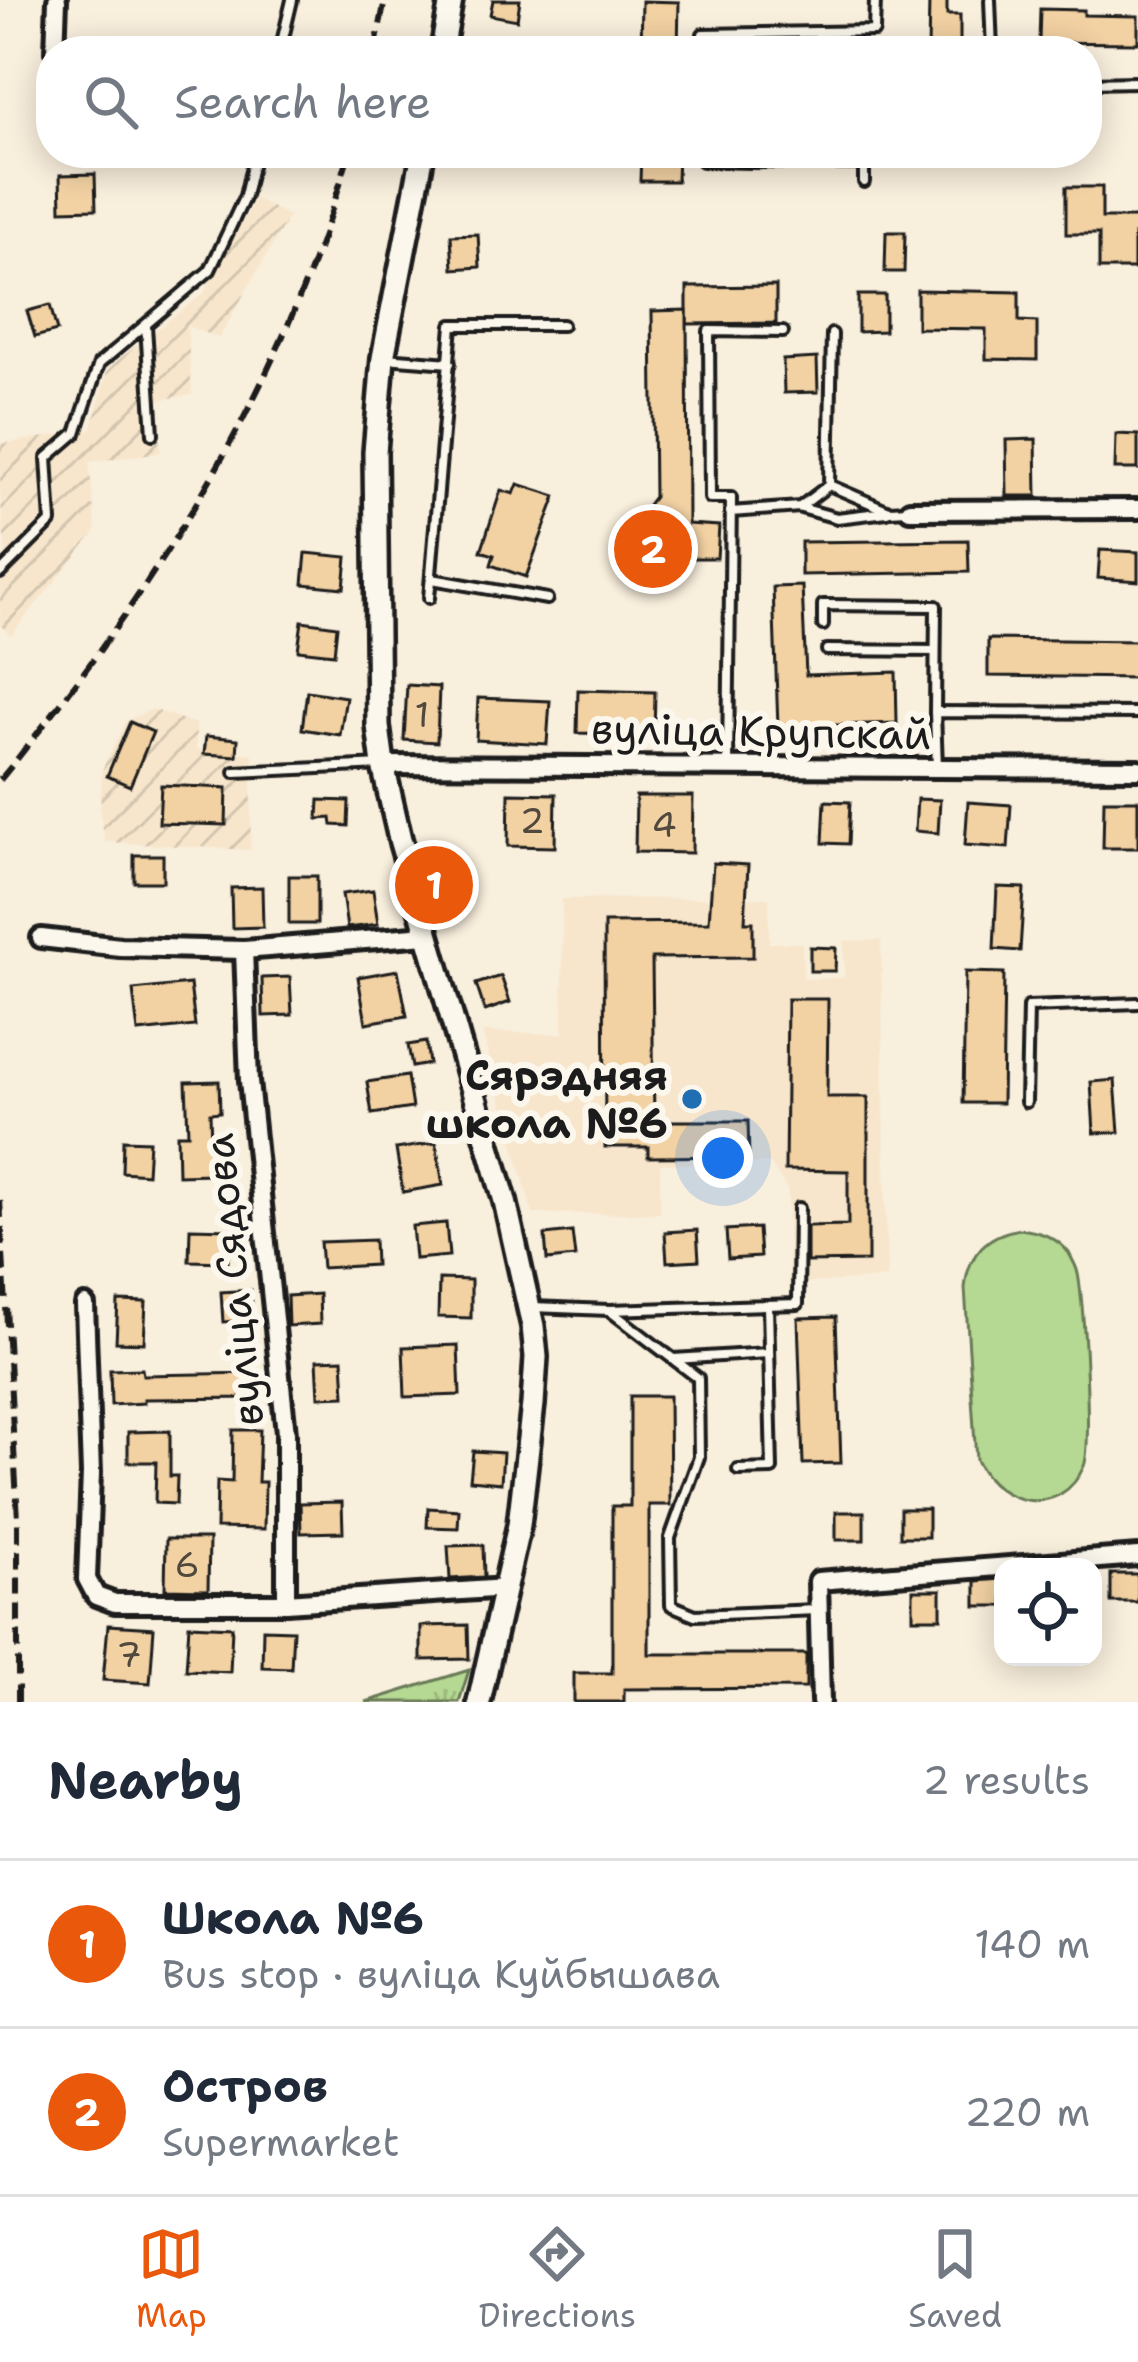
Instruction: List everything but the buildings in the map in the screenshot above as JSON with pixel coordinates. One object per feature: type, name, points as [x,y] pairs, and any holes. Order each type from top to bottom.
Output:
[{"type":"main road","points":[[445,36],[451,0]]},
{"type":"main road","points":[[420,168],[383,358],[375,452],[378,726],[383,765],[426,935],[505,1201],[531,1306],[536,1357],[519,1525],[479,1702]]},
{"type":"main road","points":[[484,1673],[492,1702]]},
{"type":"street","points":[[56,36],[57,0]]},
{"type":"street","points":[[910,510],[1138,509]]},
{"type":"street","name":"вуліца Крупскай","points":[[383,765],[1138,769]]},
{"type":"street","points":[[41,938],[120,947],[244,950],[426,935]]},
{"type":"street","name":"вуліца Сядова","points":[[244,950],[249,1081],[286,1433],[286,1603]]},
{"type":"street","points":[[85,1305],[91,1472],[87,1580],[96,1596],[115,1603],[286,1603],[506,1588]]},
{"type":"street","points":[[821,1702],[818,1582],[1138,1556]]},
{"type":"lane","points":[[284,36],[292,0]]},
{"type":"lane","points":[[703,36],[874,31],[875,0]]},
{"type":"lane","points":[[991,0],[992,36]]},
{"type":"lane","points":[[1102,82],[1138,82]]},
{"type":"lane","points":[[0,573],[51,522],[47,458],[76,433],[99,364],[210,270],[244,196],[251,168]]},
{"type":"lane","points":[[864,168],[864,182]]},
{"type":"lane","points":[[146,324],[153,434]]},
{"type":"lane","points":[[429,598],[452,325],[562,325]]},
{"type":"lane","points":[[728,767],[731,498],[710,498],[709,331],[783,332]]},
{"type":"lane","points":[[829,485],[832,334]]},
{"type":"lane","points":[[383,358],[450,362]]},
{"type":"lane","points":[[800,507],[829,485]]},
{"type":"lane","points":[[829,485],[889,512]]},
{"type":"lane","points":[[730,512],[800,507],[836,518],[910,510]]},
{"type":"lane","points":[[432,579],[547,599]]},
{"type":"lane","points":[[823,625],[823,605],[936,606],[937,769]]},
{"type":"lane","points":[[827,650],[935,650]]},
{"type":"lane","points":[[935,712],[1138,713]]},
{"type":"lane","points":[[235,772],[383,765]]},
{"type":"lane","points":[[1026,1102],[1028,1007],[1138,1003]]},
{"type":"lane","points":[[531,1306],[609,1310],[798,1304],[799,1208]]},
{"type":"lane","points":[[738,1471],[772,1469],[768,1306]]},
{"type":"lane","points":[[609,1310],[698,1378],[699,1457],[670,1538],[670,1605],[694,1615],[819,1610]]},
{"type":"lane","points":[[673,1359],[768,1353]]},
{"type":"shaded area","points":[[255,199],[289,216],[219,338],[187,326],[192,395],[155,400],[161,452],[89,462],[96,531],[11,635],[0,625],[0,564],[6,557],[0,444],[91,430],[108,368],[204,293]]},
{"type":"shaded area","points":[[152,709],[196,724],[196,749],[253,754],[250,850],[105,842],[100,812],[102,770],[126,721]]},
{"type":"shaded area","name":"Сярэдняя школа №6","points":[[769,898],[769,943],[802,943],[803,979],[844,978],[844,941],[881,940],[887,1278],[789,1284],[788,1191],[770,1163],[660,1164],[660,1213],[533,1214],[482,1032],[563,1034],[562,899]]},
{"type":"green space","points":[[1020,1229],[1047,1236],[1069,1253],[1077,1270],[1082,1307],[1087,1402],[1084,1466],[1074,1483],[1046,1500],[1014,1497],[986,1476],[976,1460],[967,1276],[981,1248]]},
{"type":"green space","points":[[469,1670],[459,1702],[366,1702]]},
{"type":"railway","points":[[378,36],[385,0]]},
{"type":"railway","points":[[0,780],[110,636],[208,484],[289,323],[344,168]]},
{"type":"railway","points":[[0,1200],[18,1519],[18,1702]]},
{"type":"place","name":"Остров","points":[[653,549]]},
{"type":"place","name":"Школа №6","points":[[434,885]]},
{"type":"place","name":"Сярэдняя школа №6","points":[[692,1099]]}]
